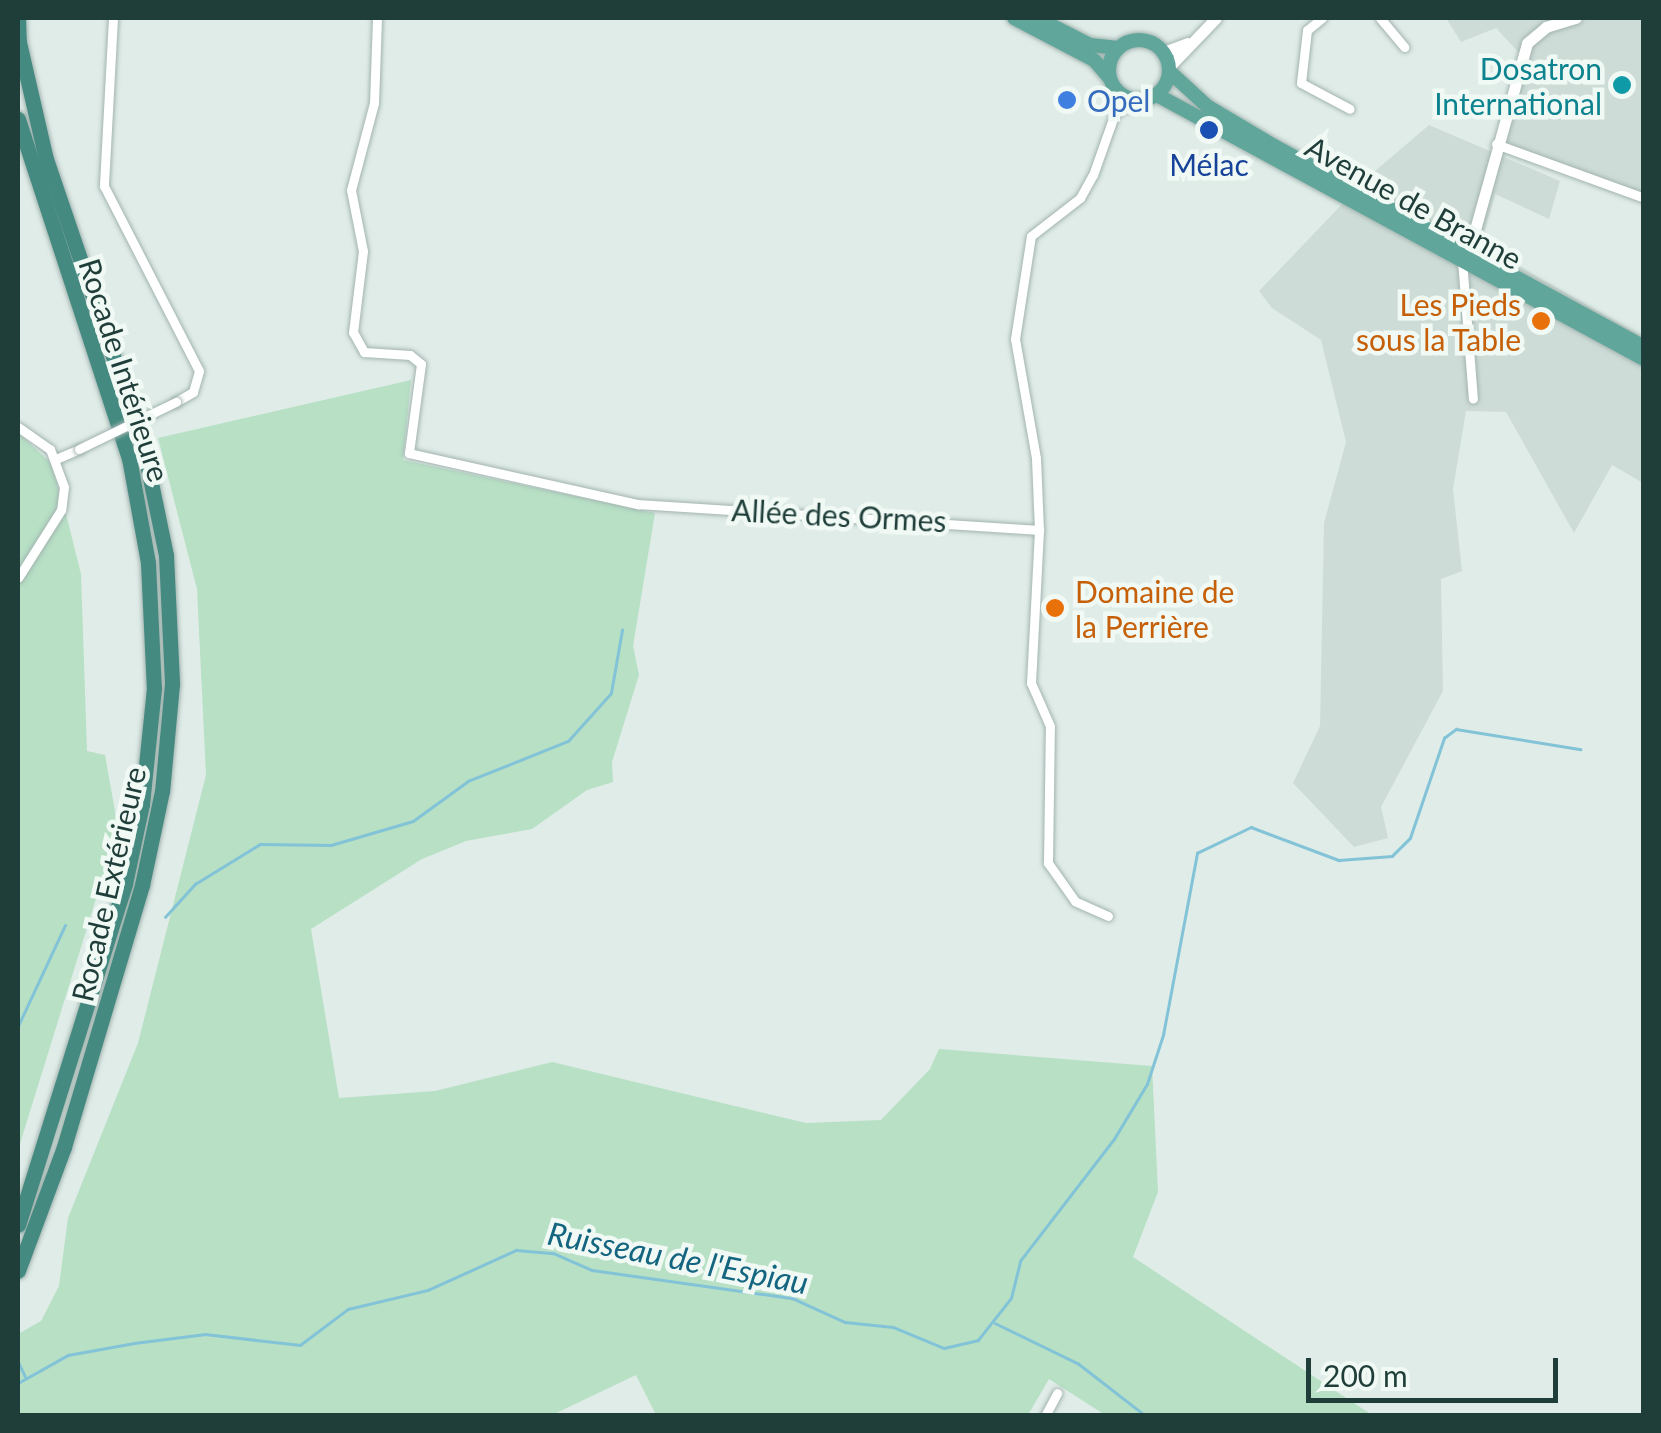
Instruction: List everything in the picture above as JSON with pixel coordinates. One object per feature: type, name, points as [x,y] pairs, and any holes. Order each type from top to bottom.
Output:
[{"type":"highway","name":"Rocade Extérieure","points":[[18,18],[18,41],[46,159],[143,444],[166,556],[172,684],[162,791],[138,900],[64,1147],[18,1271]]},
{"type":"highway","name":"Rocade Intérieure","points":[[18,119],[129,458],[148,563],[154,670],[142,804],[125,884],[18,1225]]},
{"type":"main road","points":[[1014,18],[1094,60],[1111,82],[1137,101],[1157,95],[1168,64],[1136,40],[1118,48],[1090,45],[1037,18]]},
{"type":"main road","points":[[1111,82],[1118,48]]},
{"type":"main road","name":"Avenue de Branne","points":[[1168,64],[1207,106],[1644,360]]},
{"type":"main road","name":"Avenue de Branne","points":[[1157,95],[1644,348]]},
{"type":"street","points":[[56,459],[193,392],[199,372],[104,186],[113,18]]},
{"type":"street","name":"Allée des Ormes","points":[[377,18],[374,104],[351,190],[363,251],[353,332],[364,352],[410,355],[421,364],[410,452],[638,504],[1040,530]]},
{"type":"street","points":[[1168,64],[1216,18]]},
{"type":"street","points":[[1322,18],[1306,30],[1300,83],[1350,110]]},
{"type":"street","points":[[1380,18],[1404,47]]},
{"type":"street","points":[[1473,399],[1466,256],[1496,144],[1528,42],[1546,27],[1576,18]]},
{"type":"street","points":[[1108,916],[1076,901],[1048,863],[1050,726],[1031,683],[1040,530],[1036,458],[1015,339],[1035,230],[1080,198],[1115,113],[1111,82]]},
{"type":"street","points":[[1115,113],[1137,101]]},
{"type":"street","points":[[1496,144],[1644,198]]},
{"type":"street","points":[[18,427],[41,439],[56,459],[64,486],[61,510],[18,578]]},
{"type":"street","points":[[1045,1416],[1056,1393]]},
{"type":"shaded area","points":[[1446,18],[1643,18],[1643,203],[1496,144],[1522,56],[1496,28],[1461,42]]},
{"type":"shaded area","points":[[1429,125],[1560,181],[1549,219],[1495,194],[1481,244],[1643,337],[1643,483],[1612,465],[1574,533],[1506,412],[1466,411],[1453,489],[1462,571],[1441,579],[1443,691],[1381,807],[1388,838],[1354,847],[1293,783],[1320,726],[1324,523],[1346,442],[1321,340],[1272,308],[1259,291],[1368,177]]},
{"type":"green space","points":[[411,380],[403,460],[655,513],[633,646],[639,675],[612,762],[613,782],[587,790],[532,829],[466,841],[422,859],[311,929],[339,1098],[435,1091],[552,1062],[806,1123],[881,1120],[930,1069],[939,1049],[1152,1066],[1158,1192],[1133,1257],[1372,1415],[1105,1415],[1049,1379],[1028,1415],[656,1415],[636,1375],[552,1415],[18,1415],[18,1334],[41,1321],[59,1286],[68,1218],[138,1043],[206,775],[197,589],[158,438]]},
{"type":"green space","points":[[18,433],[51,463],[66,514],[81,574],[87,751],[105,755],[118,828],[18,1150]]},
{"type":"waterway","points":[[165,917],[195,884],[260,844],[331,845],[413,821],[468,781],[568,741],[611,693],[622,630]]},
{"type":"waterway","name":"Ruisseau de l'Espiau","points":[[18,1383],[68,1355],[134,1343],[205,1334],[300,1345],[348,1309],[428,1290],[516,1250],[553,1253],[592,1270],[792,1298],[845,1322],[893,1327],[944,1348],[978,1340],[1011,1298],[1020,1261],[1114,1139],[1147,1084],[1163,1035],[1197,853],[1251,827],[1339,860],[1392,856],[1410,838],[1444,738],[1456,729],[1580,749]]},
{"type":"waterway","points":[[18,1026],[65,925]]},
{"type":"waterway","points":[[995,1323],[1079,1364],[1146,1416]]},
{"type":"waterway","points":[[18,1361],[25,1376]]},
{"type":"place","name":"Dosatron International","points":[[1622,85]]},
{"type":"place","name":"Opel","points":[[1067,100]]},
{"type":"place","name":"Mélac","points":[[1209,130]]},
{"type":"place","name":"Les Pieds sous la Table","points":[[1541,321]]},
{"type":"place","name":"Domaine de la Perrière","points":[[1055,608]]}]
